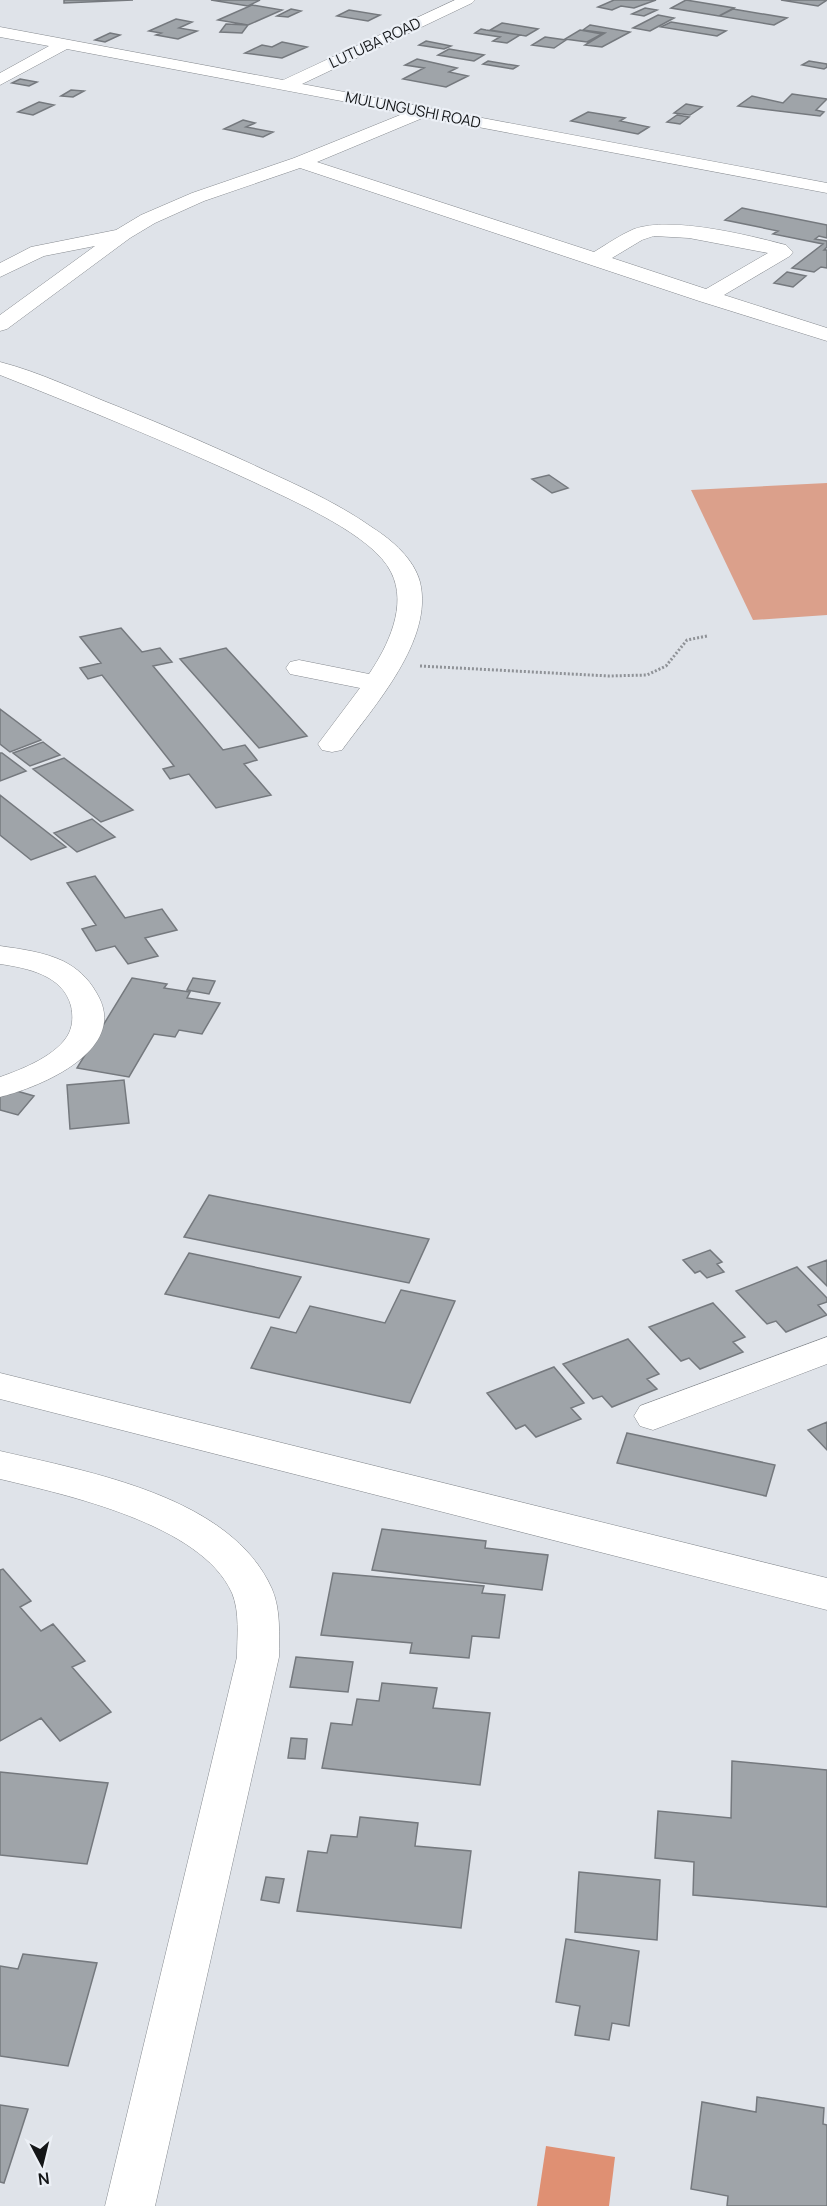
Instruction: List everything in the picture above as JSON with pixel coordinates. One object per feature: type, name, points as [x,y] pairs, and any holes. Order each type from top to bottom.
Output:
[{"type":"street","name":"LUTUBA ROAD","points":[[284,86],[467,0]]},
{"type":"street","name":"MULUNGUSHI ROAD","points":[[0,32],[827,188]]},
{"type":"street","points":[[0,80],[65,44]]},
{"type":"street","points":[[0,326],[123,234],[148,219],[198,197],[300,162],[423,112]]},
{"type":"street","points":[[300,162],[827,335]]},
{"type":"street","points":[[594,260],[643,233],[657,231],[675,231],[779,249],[783,252],[706,297]]},
{"type":"street","points":[[0,271],[38,251],[123,234]]},
{"type":"street","points":[[0,368],[215,454],[327,509],[381,544],[399,564],[408,584],[410,603],[404,631],[390,661],[332,744]]},
{"type":"street","points":[[299,668],[375,683]]},
{"type":"street","points":[[0,955],[29,959],[58,970],[78,986],[88,1006],[87,1028],[73,1050],[49,1069],[0,1087]]},
{"type":"street","points":[[653,1416],[827,1350]]},
{"type":"street","points":[[0,1386],[827,1593]]},
{"type":"street","points":[[0,1465],[124,1498],[168,1517],[202,1536],[231,1558],[250,1588],[259,1619],[258,1657],[130,2206]]},
{"type":"path","points":[[390,661],[418,666],[609,676],[646,675],[666,666],[687,640],[707,636]]},
{"type":"shaded area","points":[[827,483],[827,615],[753,620],[691,490]]},
{"type":"shaded area","points":[[546,2146],[615,2157],[609,2206],[537,2206]]},
{"type":"building","points":[[64,0],[133,0],[64,3]]},
{"type":"building","points":[[211,0],[260,0],[248,6]]},
{"type":"building","points":[[614,0],[656,0],[634,8],[621,6],[612,10],[598,7]]},
{"type":"building","points":[[686,0],[734,8],[719,16],[671,8]]},
{"type":"building","points":[[781,0],[827,0],[818,6]]},
{"type":"building","points":[[252,5],[282,10],[248,25],[218,20]]},
{"type":"building","points":[[645,8],[657,10],[644,16],[632,14]]},
{"type":"building","points":[[291,9],[301,11],[288,17],[277,16]]},
{"type":"building","points":[[733,9],[787,18],[774,25],[719,16]]},
{"type":"building","points":[[349,10],[380,15],[368,21],[337,16]]},
{"type":"building","points":[[658,15],[674,18],[650,31],[633,28]]},
{"type":"building","points":[[176,19],[192,22],[179,28],[197,31],[178,39],[156,35],[161,33],[149,31]]},
{"type":"building","points":[[671,22],[726,31],[717,36],[661,27]]},
{"type":"building","points":[[502,23],[538,29],[526,36],[490,30]]},
{"type":"building","points":[[226,24],[248,25],[242,33],[220,32]]},
{"type":"building","points":[[590,25],[630,32],[602,47],[585,45],[605,33],[583,30]]},
{"type":"building","points":[[481,29],[520,35],[507,43],[493,41],[500,37],[475,33]]},
{"type":"building","points":[[580,30],[602,34],[587,42],[565,39]]},
{"type":"building","points":[[110,33],[120,35],[105,42],[95,40]]},
{"type":"building","points":[[545,37],[566,40],[554,48],[532,45]]},
{"type":"building","points":[[426,41],[451,46],[444,49],[419,45]]},
{"type":"building","points":[[282,42],[307,47],[282,58],[245,53],[262,45],[272,47]]},
{"type":"building","points":[[449,49],[484,55],[474,61],[438,55]]},
{"type":"building","points":[[417,59],[457,68],[449,72],[468,76],[446,87],[403,79],[424,68],[405,65]]},
{"type":"building","points":[[488,61],[518,66],[513,69],[483,64]]},
{"type":"building","points":[[809,61],[827,64],[827,67],[824,69],[802,65]]},
{"type":"building","points":[[20,79],[37,82],[29,86],[12,83]]},
{"type":"building","points":[[71,90],[84,91],[73,97],[61,96]]},
{"type":"building","points":[[792,94],[827,99],[816,110],[824,112],[820,116],[738,106],[752,96],[783,103]]},
{"type":"building","points":[[39,102],[54,105],[33,115],[18,112]]},
{"type":"building","points":[[686,104],[702,107],[690,115],[674,113]]},
{"type":"building","points":[[588,112],[625,118],[620,121],[649,127],[638,134],[571,121]]},
{"type":"building","points":[[677,115],[689,117],[680,124],[667,122]]},
{"type":"building","points":[[243,120],[255,123],[246,127],[273,132],[263,137],[224,129]]},
{"type":"building","points":[[742,208],[827,225],[827,238],[819,236],[815,239],[827,241],[827,247],[824,250],[827,250],[827,268],[821,267],[814,272],[792,268],[823,244],[773,234],[778,231],[725,220]]},
{"type":"building","points":[[787,272],[806,276],[793,287],[774,283]]},
{"type":"building","points":[[549,475],[568,488],[552,493],[532,479]]},
{"type":"building","points":[[121,628],[142,652],[160,648],[172,662],[153,666],[223,750],[245,745],[257,760],[244,764],[271,795],[216,808],[189,774],[170,779],[163,769],[174,766],[102,675],[88,679],[80,668],[101,663],[80,637]]},
{"type":"building","points":[[226,648],[307,736],[259,748],[180,659]]},
{"type":"building","points":[[0,709],[41,740],[10,752],[0,744]]},
{"type":"building","points":[[43,742],[60,755],[30,766],[13,753]]},
{"type":"building","points":[[0,753],[2,753],[26,771],[0,781]]},
{"type":"building","points":[[64,758],[133,810],[101,822],[33,769]]},
{"type":"building","points":[[0,795],[66,847],[31,860],[0,835]]},
{"type":"building","points":[[92,819],[115,837],[77,852],[54,833]]},
{"type":"building","points":[[95,876],[125,918],[162,909],[177,930],[145,938],[158,956],[128,964],[115,946],[96,951],[82,929],[96,925],[67,883]]},
{"type":"building","points":[[132,978],[167,984],[164,988],[190,992],[187,998],[220,1003],[202,1034],[179,1030],[175,1037],[154,1034],[129,1077],[77,1068]]},
{"type":"building","points":[[193,978],[215,981],[209,994],[187,990]]},
{"type":"building","points":[[124,1080],[129,1123],[70,1129],[67,1085]]},
{"type":"building","points":[[3,1087],[34,1096],[18,1115],[0,1110],[0,1090]]},
{"type":"building","points":[[209,1195],[429,1239],[409,1283],[184,1237]]},
{"type":"building","points":[[710,1250],[722,1262],[717,1264],[724,1272],[707,1278],[700,1271],[695,1273],[683,1260]]},
{"type":"building","points":[[189,1253],[301,1277],[279,1318],[165,1294]]},
{"type":"building","points":[[827,1260],[827,1286],[808,1267]]},
{"type":"building","points":[[797,1267],[827,1298],[827,1302],[818,1305],[827,1315],[786,1332],[776,1321],[767,1324],[736,1291]]},
{"type":"building","points":[[401,1290],[455,1301],[410,1403],[251,1368],[271,1327],[296,1333],[310,1306],[385,1323]]},
{"type":"building","points":[[713,1303],[745,1337],[733,1342],[743,1352],[700,1369],[689,1358],[681,1361],[649,1327]]},
{"type":"building","points":[[628,1339],[659,1374],[647,1379],[657,1389],[612,1407],[602,1396],[593,1399],[563,1364]]},
{"type":"building","points":[[554,1367],[584,1403],[571,1408],[581,1419],[536,1437],[525,1425],[516,1429],[487,1393]]},
{"type":"building","points":[[827,1422],[827,1450],[808,1430]]},
{"type":"building","points":[[627,1433],[775,1465],[766,1496],[617,1463]]},
{"type":"building","points":[[382,1529],[486,1541],[485,1548],[548,1555],[542,1590],[372,1570]]},
{"type":"building","points":[[3,1569],[31,1601],[20,1607],[41,1631],[53,1624],[85,1661],[72,1667],[111,1712],[60,1741],[41,1718],[0,1741],[0,1570]]},
{"type":"building","points":[[333,1573],[484,1586],[482,1593],[505,1595],[499,1638],[472,1636],[469,1658],[410,1653],[412,1643],[321,1635]]},
{"type":"building","points":[[296,1657],[353,1662],[348,1692],[290,1687]]},
{"type":"building","points":[[382,1683],[437,1688],[433,1708],[490,1713],[480,1785],[322,1768],[331,1723],[352,1725],[357,1699],[379,1701]]},
{"type":"building","points":[[291,1738],[307,1739],[305,1759],[288,1758]]},
{"type":"building","points":[[732,1761],[827,1770],[827,1907],[693,1895],[694,1862],[655,1858],[658,1811],[731,1818]]},
{"type":"building","points":[[0,1772],[108,1783],[87,1864],[0,1855]]},
{"type":"building","points":[[360,1817],[418,1823],[415,1846],[471,1851],[461,1928],[297,1911],[308,1851],[327,1853],[331,1835],[357,1837]]},
{"type":"building","points":[[579,1872],[660,1880],[657,1940],[575,1932]]},
{"type":"building","points":[[266,1877],[284,1879],[279,1903],[261,1900]]},
{"type":"building","points":[[566,1939],[639,1951],[629,2026],[612,2023],[609,2040],[575,2035],[580,2006],[556,2002]]},
{"type":"building","points":[[23,1954],[97,1963],[68,2066],[0,2056],[0,1966],[18,1969]]},
{"type":"building","points":[[757,2097],[824,2108],[823,2124],[827,2125],[827,2206],[727,2206],[728,2196],[691,2189],[702,2102],[756,2112]]},
{"type":"building","points":[[0,2105],[28,2109],[4,2183],[0,2182]]}]
